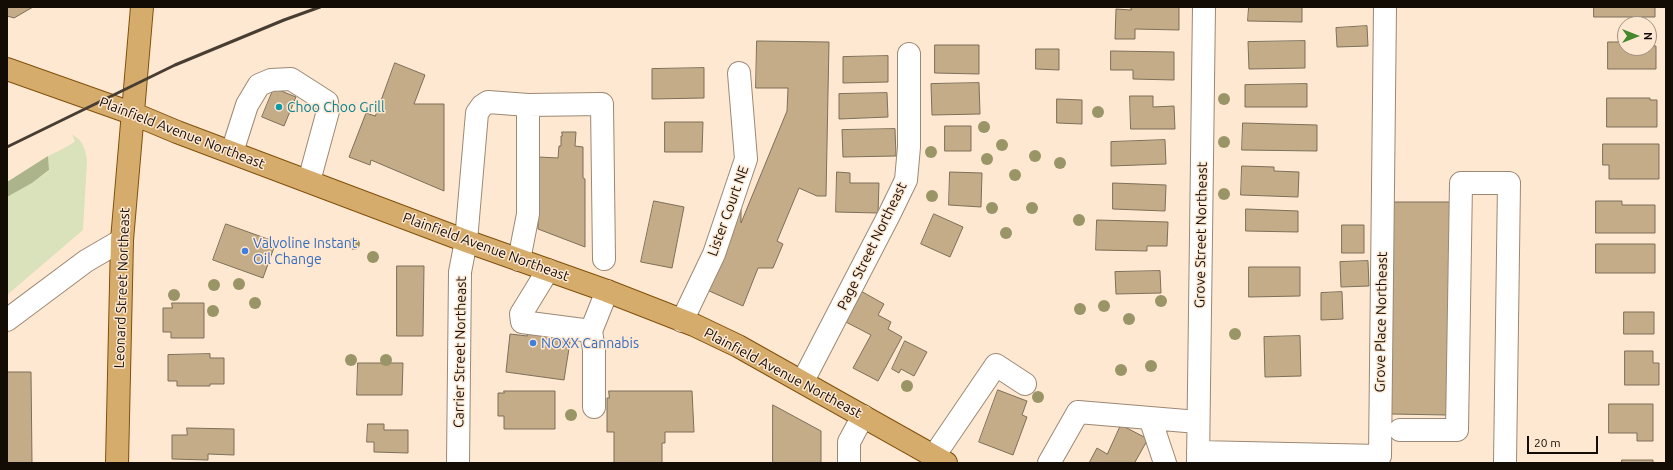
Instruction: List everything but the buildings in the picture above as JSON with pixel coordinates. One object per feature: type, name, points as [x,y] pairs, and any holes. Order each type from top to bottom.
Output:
[{"type":"main road","name":"Leonard Street Northeast","points":[[117,463],[122,240],[142,7]]},
{"type":"main road","name":"Plainfield Avenue Northeast","points":[[7,69],[134,114],[466,241],[607,291],[682,320],[738,346],[803,381],[940,460]]},
{"type":"street","name":"Grove Street Northeast","points":[[1198,458],[1204,7]]},
{"type":"street","name":"Grove Place Northeast","points":[[1198,458],[1386,459],[1385,7]]},
{"type":"street","name":"Page Street Northeast","points":[[803,381],[890,215],[906,180],[909,147],[909,54]]},
{"type":"street","name":"Lister Court NE","points":[[682,320],[714,254],[746,159],[739,73]]},
{"type":"street","points":[[232,152],[247,105],[259,85],[270,80],[291,79],[327,102],[328,111],[309,181]]},
{"type":"street","name":"Carrier Street Northeast","points":[[458,463],[460,272],[466,241],[477,113],[482,106],[488,102],[528,105],[602,104],[604,259]]},
{"type":"street","points":[[519,260],[528,214],[528,105]]},
{"type":"street","points":[[1400,430],[1457,430],[1461,183],[1509,183],[1505,463]]},
{"type":"street","points":[[7,320],[86,261],[122,240]]},
{"type":"street","points":[[548,270],[521,314],[522,322],[591,331]]},
{"type":"street","points":[[594,407],[594,350],[591,331],[607,291]]},
{"type":"street","points":[[940,460],[996,365],[1025,384]]},
{"type":"street","points":[[1049,463],[1078,412],[1198,422]]},
{"type":"street","points":[[849,463],[849,442],[864,416]]},
{"type":"street","points":[[1150,418],[1165,463]]},
{"type":"green space","points":[[72,135],[81,142],[85,149],[87,161],[83,230],[7,295],[7,197],[32,183],[49,171],[48,156],[73,143],[75,141]]},
{"type":"green space","points":[[48,156],[49,170],[32,183],[7,197],[7,182]]},
{"type":"railway","points":[[7,147],[175,65],[284,20],[320,7]]},
{"type":"place","name":"Choo Choo Grill","points":[[279,107]]},
{"type":"place","name":"Valvoline Instant Oil Change","points":[[245,251]]},
{"type":"place","name":"NOXX Cannabis","points":[[533,343]]}]
